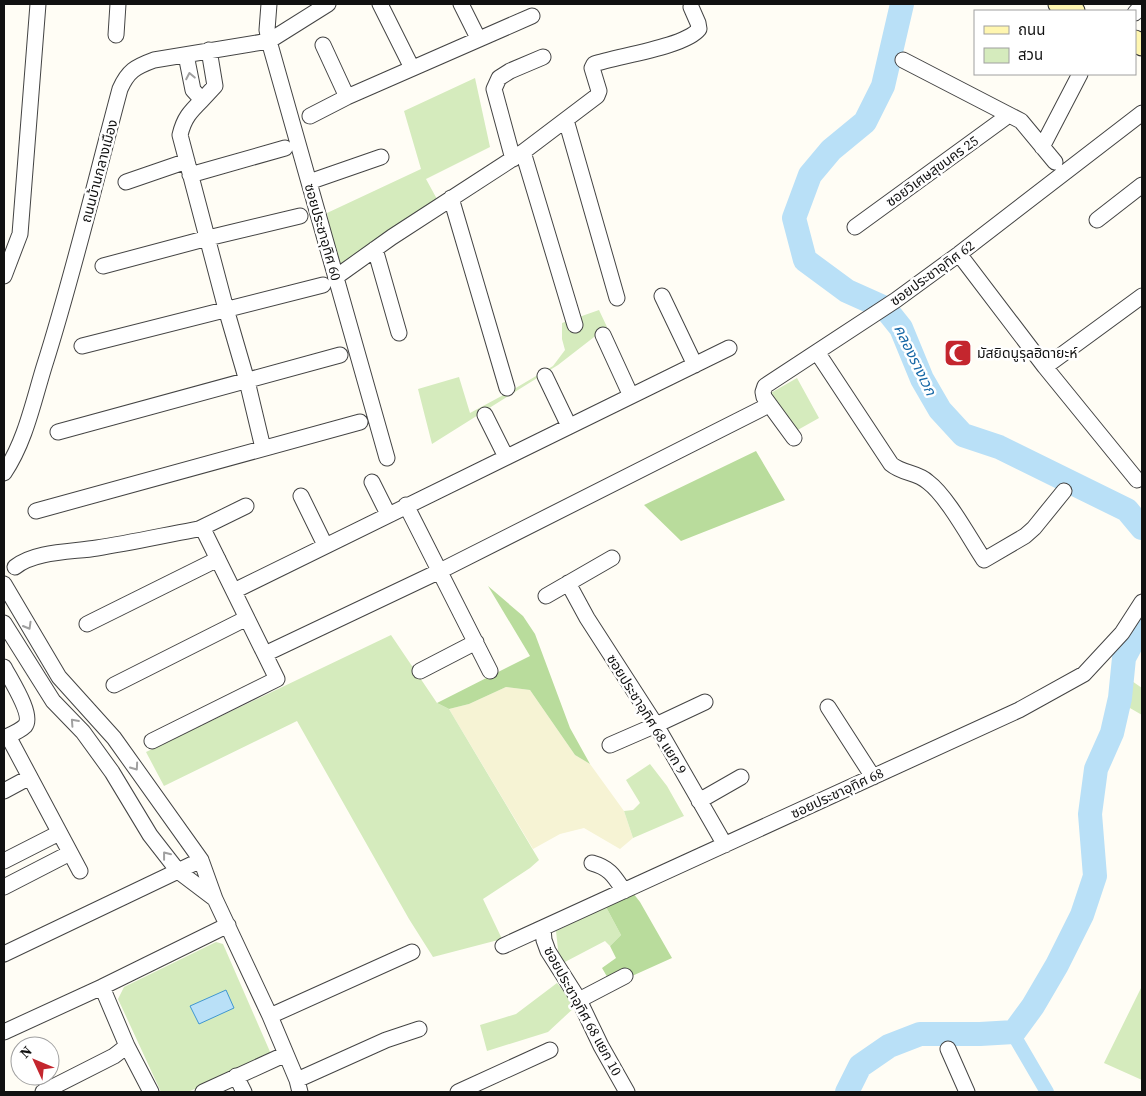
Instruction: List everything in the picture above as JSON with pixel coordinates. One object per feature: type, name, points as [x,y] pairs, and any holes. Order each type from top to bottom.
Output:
[{"type":"main road","points":[[1059,4],[1072,10]]},
{"type":"street","points":[[4,276],[20,234],[38,4]]},
{"type":"street","points":[[116,35],[118,4]]},
{"type":"street","name":"ซอยประชาอุทิศ 60","points":[[269,4],[268,30],[270,41],[387,458]]},
{"type":"street","name":"ถนนบ้านกลางเมือง","points":[[4,473],[11,463],[21,440],[59,319],[125,77],[136,67],[154,60],[270,41],[328,4]]},
{"type":"street","points":[[380,4],[412,68]]},
{"type":"street","points":[[461,4],[478,38]]},
{"type":"street","points":[[336,277],[451,198],[518,155],[596,96],[599,91],[592,68],[594,64],[678,42],[695,34],[699,29],[691,7]]},
{"type":"street","points":[[310,116],[347,97],[478,38],[532,16]]},
{"type":"street","points":[[323,45],[347,97]]},
{"type":"street","points":[[209,50],[215,86],[190,111],[183,121],[180,134],[226,309],[247,380],[263,448]]},
{"type":"street","points":[[186,55],[193,90],[202,100]]},
{"type":"street","points":[[543,57],[510,71],[499,78],[494,89],[575,325]]},
{"type":"street","points":[[902,60],[1021,121],[1055,162]]},
{"type":"street","points":[[1042,147],[1079,75]]},
{"type":"street","name":"ซอยวิเศษสุขนคร 25","points":[[855,226],[1009,114]]},
{"type":"street","name":"ซอยประชาอุทิศ 62","points":[[794,438],[764,397],[765,386],[896,300],[1142,114]]},
{"type":"street","points":[[566,120],[617,298]]},
{"type":"street","points":[[126,182],[285,148]]},
{"type":"street","points":[[309,182],[381,157]]},
{"type":"street","points":[[1097,220],[1142,185]]},
{"type":"street","points":[[451,198],[506,388]]},
{"type":"street","points":[[103,266],[300,216]]},
{"type":"street","points":[[4,234],[20,234]]},
{"type":"street","points":[[375,249],[399,334]]},
{"type":"street","points":[[959,254],[1045,368],[1137,480]]},
{"type":"street","points":[[82,346],[322,285]]},
{"type":"street","points":[[662,296],[695,365]]},
{"type":"street","points":[[1045,368],[1142,296]]},
{"type":"street","points":[[603,335],[631,396]]},
{"type":"street","points":[[234,590],[729,348]]},
{"type":"street","points":[[818,352],[891,464],[898,470],[917,474],[940,492],[984,560],[1025,536],[1034,528],[1064,491]]},
{"type":"street","points":[[58,432],[340,355]]},
{"type":"street","points":[[545,376],[569,426]]},
{"type":"street","points":[[265,654],[440,571],[763,408]]},
{"type":"street","points":[[485,415],[506,457]]},
{"type":"street","points":[[36,511],[360,422]]},
{"type":"street","points":[[372,482],[388,514]]},
{"type":"street","points":[[301,496],[325,545]]},
{"type":"street","points":[[406,505],[490,671]]},
{"type":"street","points":[[9,568],[35,557],[199,529],[246,506]]},
{"type":"street","points":[[152,741],[277,678],[204,531],[199,529]]},
{"type":"street","points":[[546,596],[612,558]]},
{"type":"street","points":[[87,624],[218,559]]},
{"type":"street","name":"ซอยประชาอุทิศ 68 แยก 9","points":[[568,583],[586,618],[656,725],[725,845]]},
{"type":"street","points":[[6,592],[59,677],[114,738],[201,860],[215,899],[270,1016],[299,1086],[386,1040],[419,1029]]},
{"type":"street","name":"ซอยประชาอุทิศ 68","points":[[504,946],[1019,710],[1084,674],[1122,633],[1142,602]]},
{"type":"street","points":[[114,685],[247,618]]},
{"type":"street","points":[[4,623],[54,701],[96,749],[150,835],[178,871],[215,899]]},
{"type":"street","points":[[420,671],[476,642]]},
{"type":"street","points":[[4,668],[26,709],[28,721],[24,727],[6,737],[30,777],[80,871]]},
{"type":"street","points":[[54,701],[70,690]]},
{"type":"street","points":[[610,745],[705,702]]},
{"type":"street","points":[[828,707],[873,776]]},
{"type":"street","points":[[96,749],[114,738]]},
{"type":"street","points":[[4,791],[30,777]]},
{"type":"street","points":[[700,801],[741,777]]},
{"type":"street","points":[[4,861],[59,832]]},
{"type":"street","points":[[4,886],[70,853]]},
{"type":"street","points":[[4,954],[201,860]]},
{"type":"street","points":[[592,863],[608,870],[624,891]]},
{"type":"street","points":[[4,1032],[102,987],[228,925]]},
{"type":"street","name":"ซอยประชาอุทิศ 68 แยก 10","points":[[543,928],[544,940],[548,951],[579,1000],[601,1046],[627,1092]]},
{"type":"street","points":[[270,1016],[412,952]]},
{"type":"street","points":[[579,1000],[625,976]]},
{"type":"street","points":[[102,987],[127,1046],[151,1092]]},
{"type":"street","points":[[42,1092],[114,1056],[127,1046]]},
{"type":"street","points":[[948,1049],[967,1092]]},
{"type":"street","points":[[458,1092],[550,1050]]},
{"type":"street","points":[[203,1092],[286,1054]]},
{"type":"street","points":[[236,1076],[244,1092]]},
{"type":"shaded area","points":[[506,687],[530,690],[575,755],[590,764],[624,811],[633,838],[620,849],[584,828],[560,834],[533,849],[449,709],[469,704]]},
{"type":"green space","points":[[475,78],[490,147],[426,179],[438,201],[348,265],[337,262],[327,213],[421,169],[404,111]]},
{"type":"green space","points":[[599,310],[607,327],[558,365],[432,444],[418,389],[459,377],[470,413],[553,366],[565,350],[562,339],[562,323]]},
{"type":"green space","points":[[797,378],[819,418],[787,436],[762,398]]},
{"type":"green space","points":[[756,451],[785,500],[681,541],[644,505]]},
{"type":"green space","points":[[488,586],[523,616],[535,634],[570,728],[590,764],[575,755],[530,690],[506,687],[469,704],[449,709],[437,703],[530,656]]},
{"type":"green space","points":[[391,635],[437,703],[449,709],[539,860],[483,899],[502,939],[433,957],[409,919],[297,721],[164,786],[146,752]]},
{"type":"green space","points":[[1129,679],[1142,688],[1142,715],[1123,704]]},
{"type":"green space","points":[[650,764],[667,786],[684,816],[633,838],[624,811],[633,810],[640,803],[626,780]]},
{"type":"green space","points":[[633,893],[672,958],[612,985],[602,968],[616,958],[610,946],[621,935],[606,907]]},
{"type":"green space","points":[[606,907],[621,935],[610,946],[605,941],[563,963],[559,959],[556,931]]},
{"type":"green space","points":[[216,942],[223,944],[271,1054],[188,1092],[161,1092],[118,999],[124,987]]},
{"type":"green space","points":[[557,983],[576,1006],[548,1032],[487,1051],[480,1025],[516,1014]]},
{"type":"green space","points":[[1142,986],[1142,1080],[1104,1063]]},
{"type":"water","points":[[226,990],[234,1008],[199,1024],[190,1006]]},
{"type":"waterway","name":"คลองรางเวก","points":[[902,4],[883,86],[865,122],[831,150],[810,175],[794,218],[805,260],[847,291],[885,308],[901,328],[922,379],[940,410],[963,435],[999,447],[1127,510],[1142,528]]},
{"type":"waterway","points":[[847,1092],[860,1066],[889,1046],[920,1034],[1014,1032],[1033,1006],[1057,965],[1082,915],[1095,876],[1090,814],[1096,769],[1112,733],[1120,698],[1124,658],[1142,624]]},
{"type":"waterway","points":[[1012,1032],[1047,1092]]},
{"type":"place","name":"มัสยิดนูรุลฮิดายะห์","points":[[958,353]]}]
